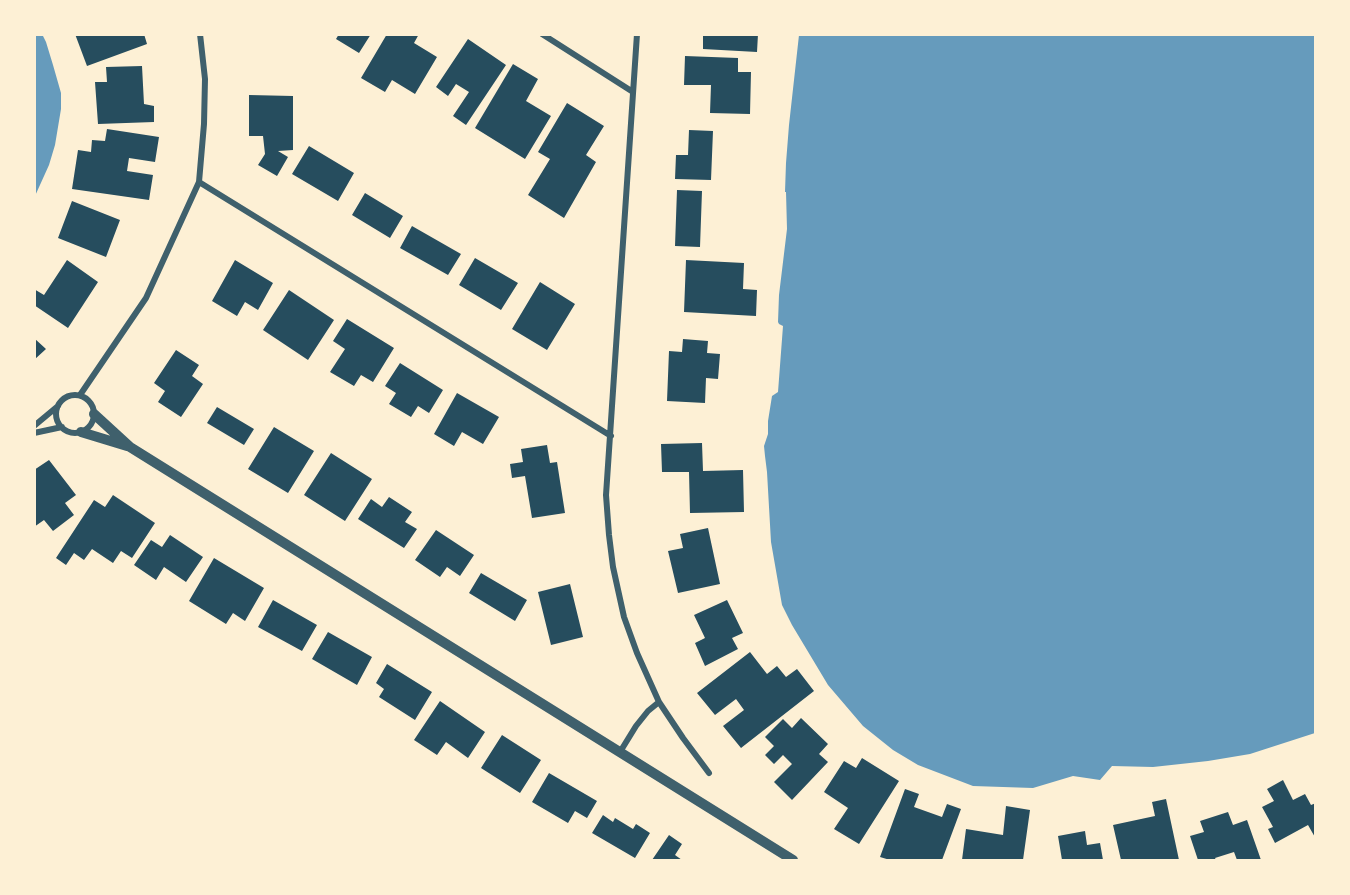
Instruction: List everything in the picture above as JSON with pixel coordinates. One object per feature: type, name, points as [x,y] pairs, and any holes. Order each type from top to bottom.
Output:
[{"type":"street","points":[[542,34],[633,92]]},
{"type":"street","points":[[637,34],[606,495],[609,535],[613,567],[624,617],[637,653],[659,702],[682,738],[709,773]]},
{"type":"street","points":[[80,395],[146,298],[199,182],[205,79],[202,36]]},
{"type":"street","points":[[199,182],[611,436]]},
{"type":"street","points":[[34,426],[62,400],[74,394],[86,398],[93,408],[94,414],[90,425],[81,432]]},
{"type":"street","points":[[58,405],[56,417],[62,428]]},
{"type":"street","points":[[94,414],[130,447],[793,861]]},
{"type":"street","points":[[34,433],[62,428],[130,447]]},
{"type":"street","points":[[620,752],[648,711],[659,702]]},
{"type":"water","points":[[42,34],[61,93],[61,109],[55,145],[35,196],[34,35]]},
{"type":"water","points":[[799,35],[1315,35],[1315,733],[1250,754],[1208,761],[1153,767],[1112,766],[1100,780],[1073,776],[1033,788],[973,786],[918,765],[893,750],[863,726],[828,685],[782,605],[771,542],[764,446],[768,434],[772,396],[778,392],[783,326],[778,322],[779,295],[787,229],[786,163]]},
{"type":"building","points":[[75,34],[144,34],[147,44],[87,66]]},
{"type":"building","points":[[339,34],[371,34],[359,53],[336,39]]},
{"type":"building","points":[[387,34],[419,34],[414,43],[437,57],[415,94],[392,80],[385,92],[361,78]]},
{"type":"building","points":[[717,34],[758,34],[757,52],[703,49],[703,35],[717,36]]},
{"type":"building","points":[[468,39],[506,65],[466,125],[453,116],[469,92],[456,84],[448,96],[436,87]]},
{"type":"building","points":[[685,56],[738,58],[738,72],[751,72],[750,114],[710,113],[711,85],[684,85]]},
{"type":"building","points":[[513,64],[538,79],[526,101],[551,116],[525,159],[475,128]]},
{"type":"building","points":[[142,66],[144,104],[154,106],[154,122],[98,124],[95,82],[107,82],[106,67]]},
{"type":"building","points":[[249,95],[293,96],[293,150],[278,151],[288,157],[277,176],[258,165],[265,154],[263,136],[249,136]]},
{"type":"building","points":[[567,103],[604,126],[586,155],[596,162],[564,218],[528,195],[550,159],[538,152]]},
{"type":"building","points":[[107,129],[159,137],[155,162],[129,158],[127,171],[153,175],[149,200],[72,189],[78,150],[91,152],[92,140],[105,141]]},
{"type":"building","points":[[689,130],[713,131],[711,180],[675,179],[676,155],[688,155]]},
{"type":"building","points":[[309,146],[354,173],[338,201],[292,174]]},
{"type":"building","points":[[677,190],[702,191],[700,247],[675,246]]},
{"type":"building","points":[[365,193],[403,216],[390,238],[352,215]]},
{"type":"building","points":[[72,201],[120,220],[106,257],[58,238]]},
{"type":"building","points":[[412,226],[461,254],[448,275],[400,248]]},
{"type":"building","points":[[475,258],[518,283],[501,310],[459,285]]},
{"type":"building","points":[[67,260],[98,282],[68,328],[34,305],[34,289],[44,295]]},
{"type":"building","points":[[235,260],[273,283],[258,310],[245,302],[237,316],[212,301]]},
{"type":"building","points":[[686,260],[744,263],[743,289],[757,290],[756,316],[684,312]]},
{"type":"building","points":[[540,282],[575,304],[547,350],[512,329]]},
{"type":"building","points":[[289,290],[334,320],[308,360],[263,330]]},
{"type":"building","points":[[347,319],[394,348],[373,382],[361,375],[354,386],[330,372],[345,349],[333,341]]},
{"type":"building","points":[[34,338],[46,349],[34,360]]},
{"type":"building","points":[[683,339],[708,341],[707,353],[720,354],[718,379],[706,378],[705,403],[667,401],[669,351],[682,352]]},
{"type":"building","points":[[176,350],[199,365],[192,376],[203,384],[181,417],[158,402],[165,391],[154,383]]},
{"type":"building","points":[[400,363],[443,390],[429,413],[418,406],[411,417],[389,404],[396,393],[385,386]]},
{"type":"building","points":[[457,393],[499,417],[483,444],[462,432],[454,446],[434,434]]},
{"type":"building","points":[[217,407],[254,429],[244,445],[207,423]]},
{"type":"building","points":[[274,427],[314,451],[288,493],[248,469]]},
{"type":"building","points":[[702,443],[703,471],[743,470],[744,512],[690,513],[689,472],[662,472],[661,444]]},
{"type":"building","points":[[547,445],[550,463],[557,462],[565,513],[532,518],[525,476],[512,478],[510,464],[523,462],[521,449]]},
{"type":"building","points":[[331,453],[372,479],[345,521],[304,495]]},
{"type":"building","points":[[49,460],[76,495],[65,503],[74,515],[53,531],[44,520],[34,527],[34,470]]},
{"type":"building","points":[[113,495],[155,523],[132,558],[121,551],[113,563],[92,549],[84,560],[74,553],[66,565],[56,558],[94,500],[105,507]]},
{"type":"building","points":[[389,497],[412,512],[405,522],[417,529],[404,548],[358,519],[371,499],[382,507]]},
{"type":"building","points":[[708,528],[720,584],[678,593],[668,551],[683,548],[680,534]]},
{"type":"building","points":[[436,530],[474,555],[460,576],[447,567],[440,577],[415,560]]},
{"type":"building","points":[[170,535],[203,557],[186,582],[164,567],[156,580],[134,565],[151,540],[162,547]]},
{"type":"building","points":[[214,558],[264,588],[245,621],[233,613],[226,624],[189,601]]},
{"type":"building","points":[[481,573],[527,600],[515,621],[469,593]]},
{"type":"building","points":[[570,584],[583,637],[551,645],[538,592]]},
{"type":"building","points":[[273,600],[317,625],[302,651],[258,627]]},
{"type":"building","points":[[727,600],[743,633],[732,638],[738,649],[705,666],[695,643],[705,638],[694,615]]},
{"type":"building","points":[[328,632],[372,657],[357,685],[312,659]]},
{"type":"building","points":[[750,652],[767,674],[777,666],[786,677],[797,669],[814,691],[741,748],[723,726],[744,710],[736,699],[715,715],[697,693]]},
{"type":"building","points":[[387,664],[432,692],[415,720],[379,697],[384,689],[376,683]]},
{"type":"building","points":[[440,701],[485,732],[468,758],[446,742],[437,755],[414,740]]},
{"type":"building","points":[[801,718],[828,744],[819,754],[828,762],[792,800],[774,782],[792,764],[783,755],[774,764],[765,755],[774,746],[765,737],[783,719],[792,728]]},
{"type":"building","points":[[502,735],[541,760],[520,793],[481,768]]},
{"type":"building","points":[[862,758],[899,781],[859,844],[834,829],[848,808],[824,792],[844,761],[856,768]]},
{"type":"building","points":[[549,773],[597,801],[587,818],[575,811],[568,823],[532,802]]},
{"type":"building","points":[[1283,780],[1293,800],[1305,794],[1311,805],[1316,803],[1316,839],[1308,825],[1275,843],[1268,829],[1273,827],[1262,807],[1274,801],[1267,789]]},
{"type":"building","points":[[905,789],[919,794],[914,807],[942,817],[947,804],[961,809],[942,860],[890,860],[880,857]]},
{"type":"building","points":[[1166,799],[1179,860],[1121,860],[1113,825],[1155,816],[1152,802]]},
{"type":"building","points":[[1006,806],[1030,810],[1023,860],[962,860],[966,829],[1003,835]]},
{"type":"building","points":[[1228,812],[1233,825],[1247,820],[1261,860],[1237,860],[1234,852],[1215,858],[1216,860],[1198,860],[1190,836],[1204,832],[1200,821]]},
{"type":"building","points":[[603,815],[613,822],[615,818],[633,829],[636,824],[650,833],[635,858],[592,833]]},
{"type":"building","points":[[1085,831],[1087,845],[1100,843],[1103,860],[1062,860],[1058,836]]},
{"type":"building","points":[[669,835],[682,844],[675,855],[682,860],[652,860]]}]
